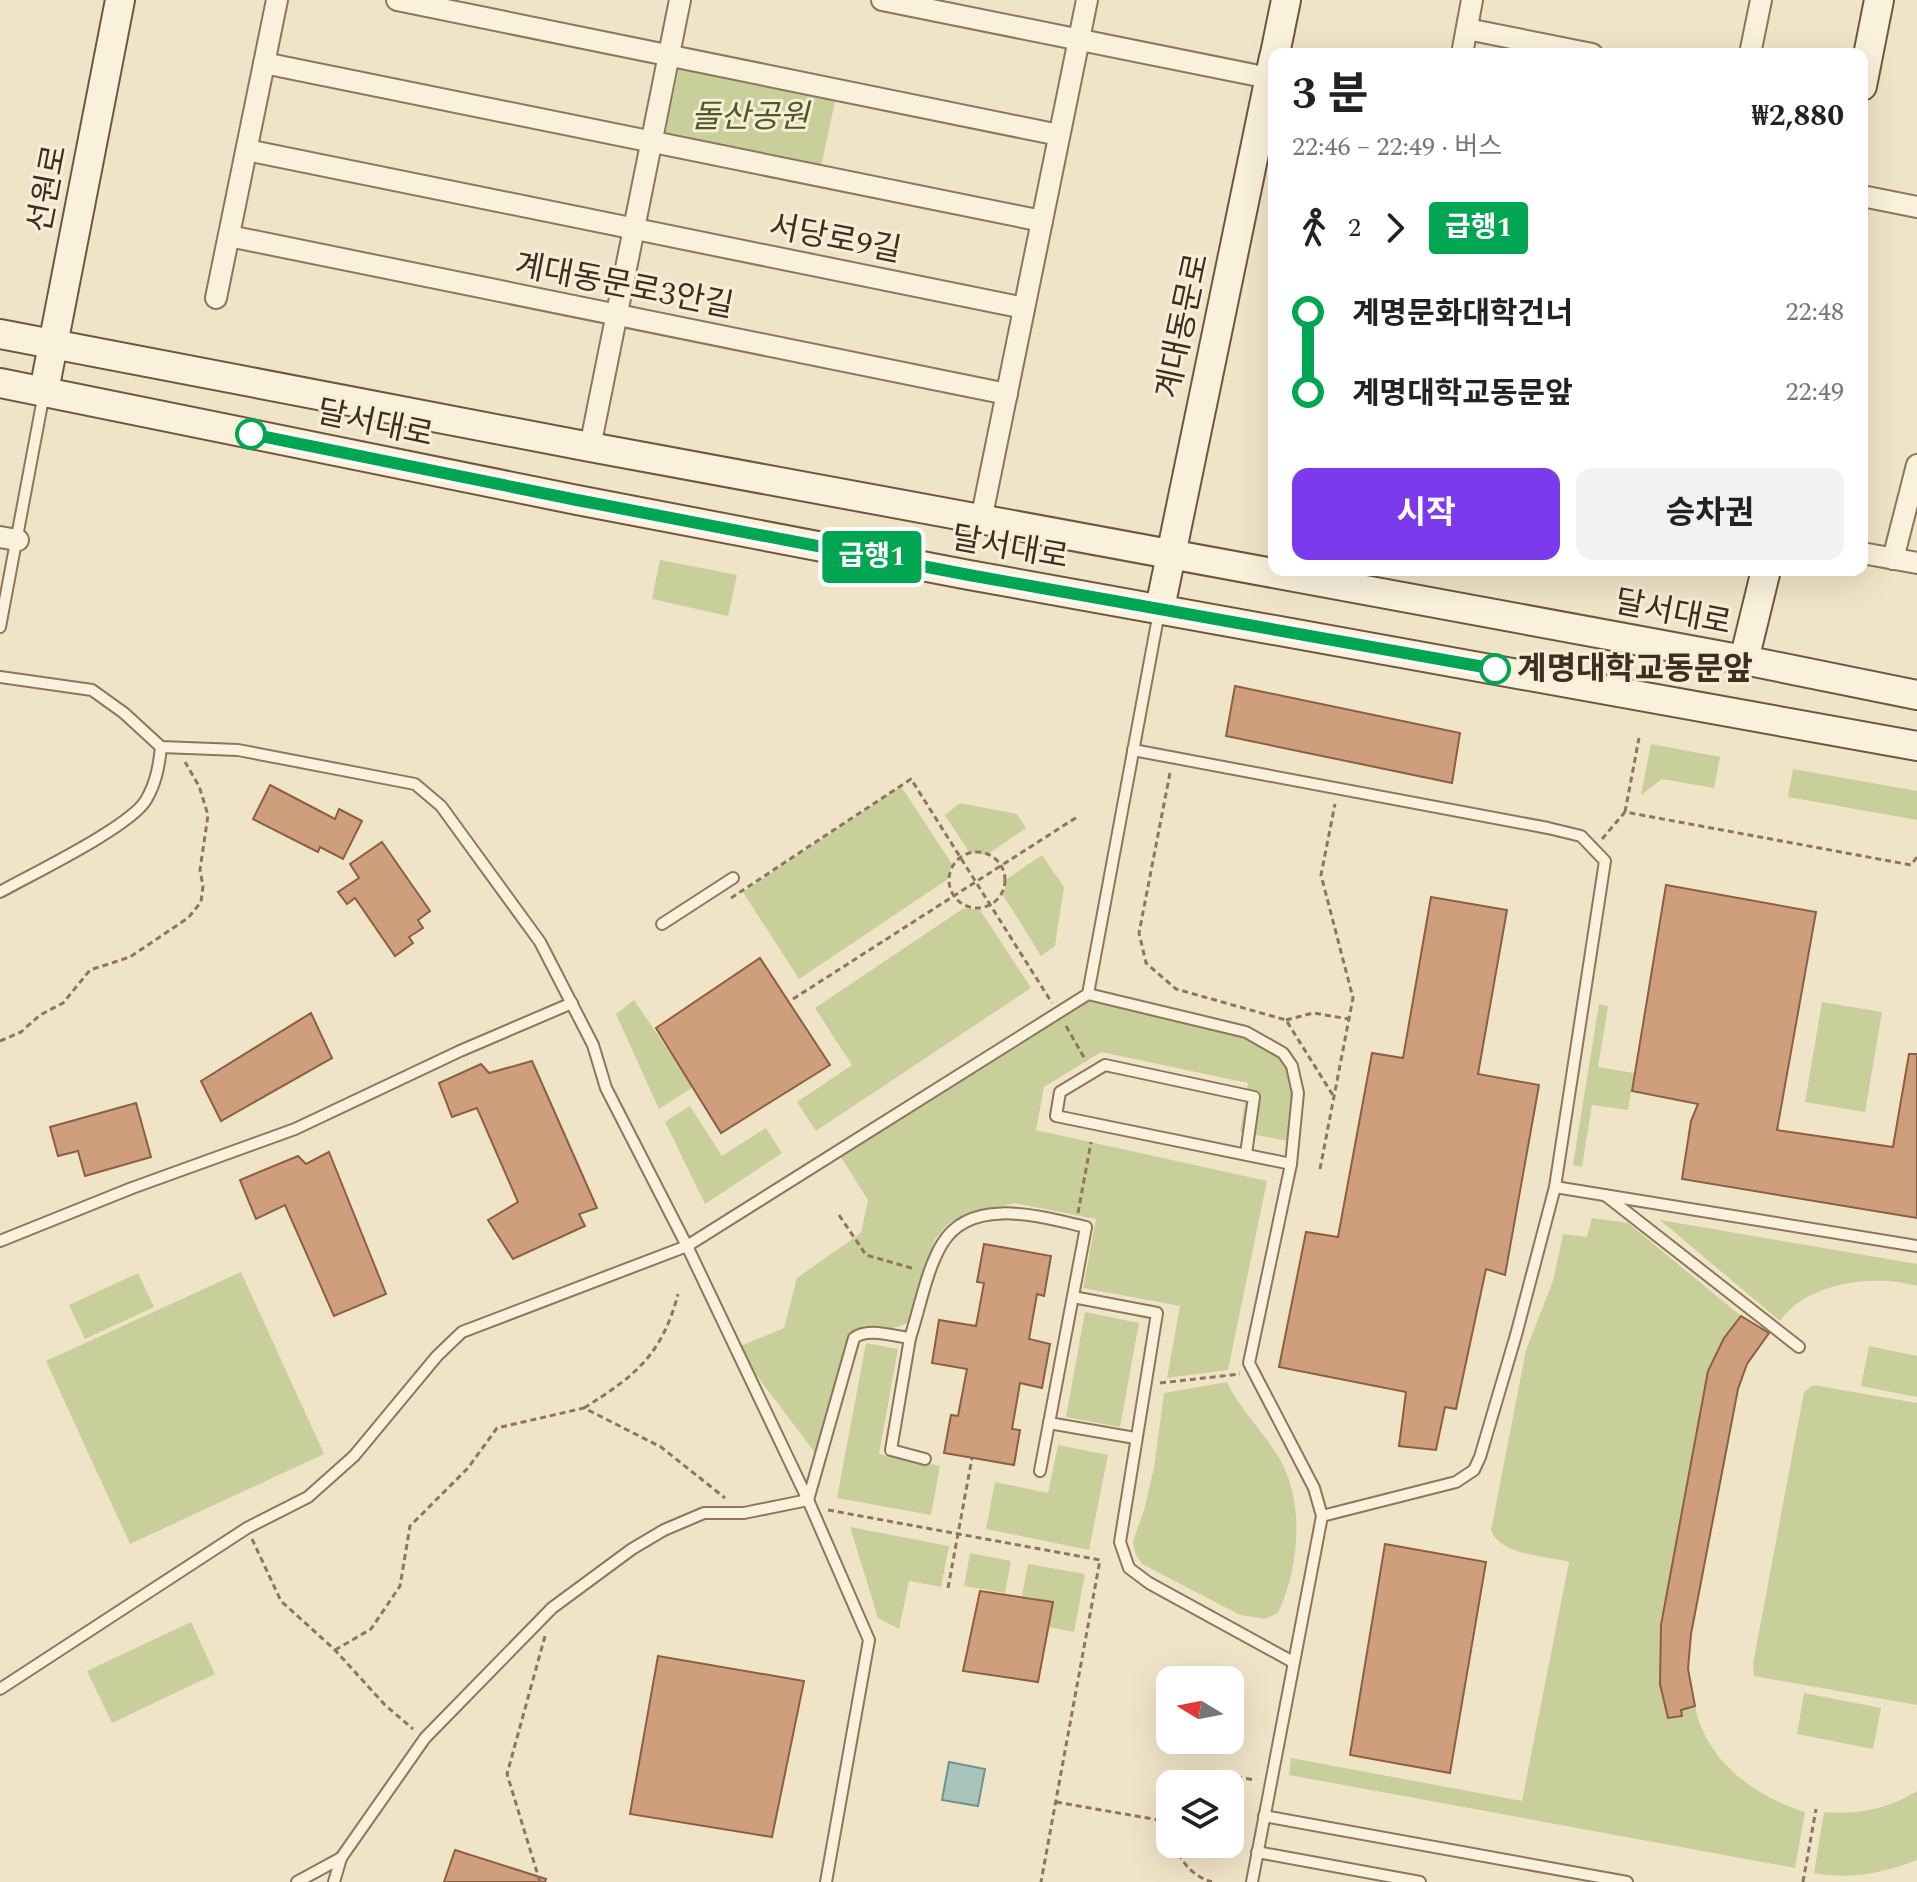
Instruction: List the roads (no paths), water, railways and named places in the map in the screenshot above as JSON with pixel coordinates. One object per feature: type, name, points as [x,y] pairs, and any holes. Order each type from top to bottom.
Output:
[{"type":"main road","name":"선원로","points":[[44,391],[120,0]]},
{"type":"main road","name":"계대동문로","points":[[1277,48],[1286,0]]},
{"type":"main road","points":[[1868,56],[1879,0]]},
{"type":"main road","name":"계대동문로","points":[[1160,608],[1268,91]]},
{"type":"main road","name":"달서대로","points":[[0,334],[1268,572]]},
{"type":"main road","name":"달서대로","points":[[0,383],[577,500],[969,575],[1917,746]]},
{"type":"main road","name":"달서대로","points":[[1289,576],[1917,695]]},
{"type":"main road","points":[[1744,660],[1765,576]]},
{"type":"street","points":[[216,298],[277,0]]},
{"type":"street","points":[[397,0],[1059,135]]},
{"type":"street","points":[[590,447],[680,0]]},
{"type":"street","points":[[882,0],[1079,40],[1268,66]]},
{"type":"street","points":[[981,520],[1087,0]]},
{"type":"street","points":[[1463,48],[1472,0]]},
{"type":"street","points":[[1751,48],[1761,0]]},
{"type":"street","points":[[1467,29],[1562,48]]},
{"type":"street","points":[[264,63],[651,142]]},
{"type":"street","name":"서당로9길","points":[[651,142],[1042,221]]},
{"type":"street","name":"계대동문로3안길","points":[[247,150],[634,228]]},
{"type":"street","points":[[1868,197],[1917,207]]},
{"type":"street","name":"서당로9길","points":[[634,228],[1024,308]]},
{"type":"street","name":"계대동문로3안길","points":[[229,236],[1007,394]]},
{"type":"street","points":[[1893,559],[1916,471]]},
{"type":"street","points":[[1868,554],[1917,563]]},
{"type":"lane","points":[[0,627],[9,539],[44,391]]},
{"type":"lane","points":[[0,1689],[247,1528],[308,1497],[354,1456],[437,1356],[462,1332],[687,1246],[1088,994],[1160,608]]},
{"type":"lane","points":[[0,677],[92,690],[166,747],[238,750],[415,784],[441,806],[540,942],[593,1045],[606,1088],[687,1246],[808,1500],[869,1640],[826,1882]]},
{"type":"lane","points":[[0,892],[114,829],[145,803],[166,747]]},
{"type":"lane","points":[[1133,750],[1548,828],[1581,836],[1605,861],[1555,1187],[1480,1457],[1474,1470],[1456,1482],[1322,1516]]},
{"type":"lane","points":[[662,924],[733,878]]},
{"type":"lane","points":[[1088,994],[1246,1032],[1283,1053],[1292,1066],[1298,1093],[1291,1164],[1249,1363],[1314,1488],[1322,1516],[1252,1882]]},
{"type":"lane","points":[[0,1241],[132,1188],[295,1129],[460,1051],[572,1003]]},
{"type":"lane","points":[[1246,1154],[1254,1097],[1105,1065],[1060,1092],[1056,1116],[1291,1164]]},
{"type":"lane","points":[[1555,1187],[1917,1246]]},
{"type":"lane","points":[[1604,1195],[1799,1347]]},
{"type":"lane","points":[[925,1459],[891,1450],[910,1338],[941,1246],[952,1230],[966,1221],[985,1215],[1022,1213],[1086,1227],[1040,1471]]},
{"type":"lane","points":[[1073,1297],[1157,1313],[1120,1542],[1129,1568],[1149,1583],[1293,1662]]},
{"type":"lane","points":[[808,1500],[854,1338],[867,1332],[910,1338]]},
{"type":"lane","points":[[1049,1423],[1135,1438]]},
{"type":"lane","points":[[334,1882],[341,1858],[425,1738],[552,1608],[632,1549],[664,1530],[704,1513],[744,1513],[808,1500]]},
{"type":"lane","points":[[1264,1816],[1627,1882]]},
{"type":"lane","points":[[1257,1852],[1420,1882]]},
{"type":"lane","points":[[297,1882],[341,1858]]},
{"type":"water","points":[[949,1762],[985,1769],[978,1806],[942,1800]]},
{"type":"place","name":"계명대학교동문앞","points":[[1495,669]]},
{"type":"park label","name":"돌산공원","points":[[750,117]]}]
